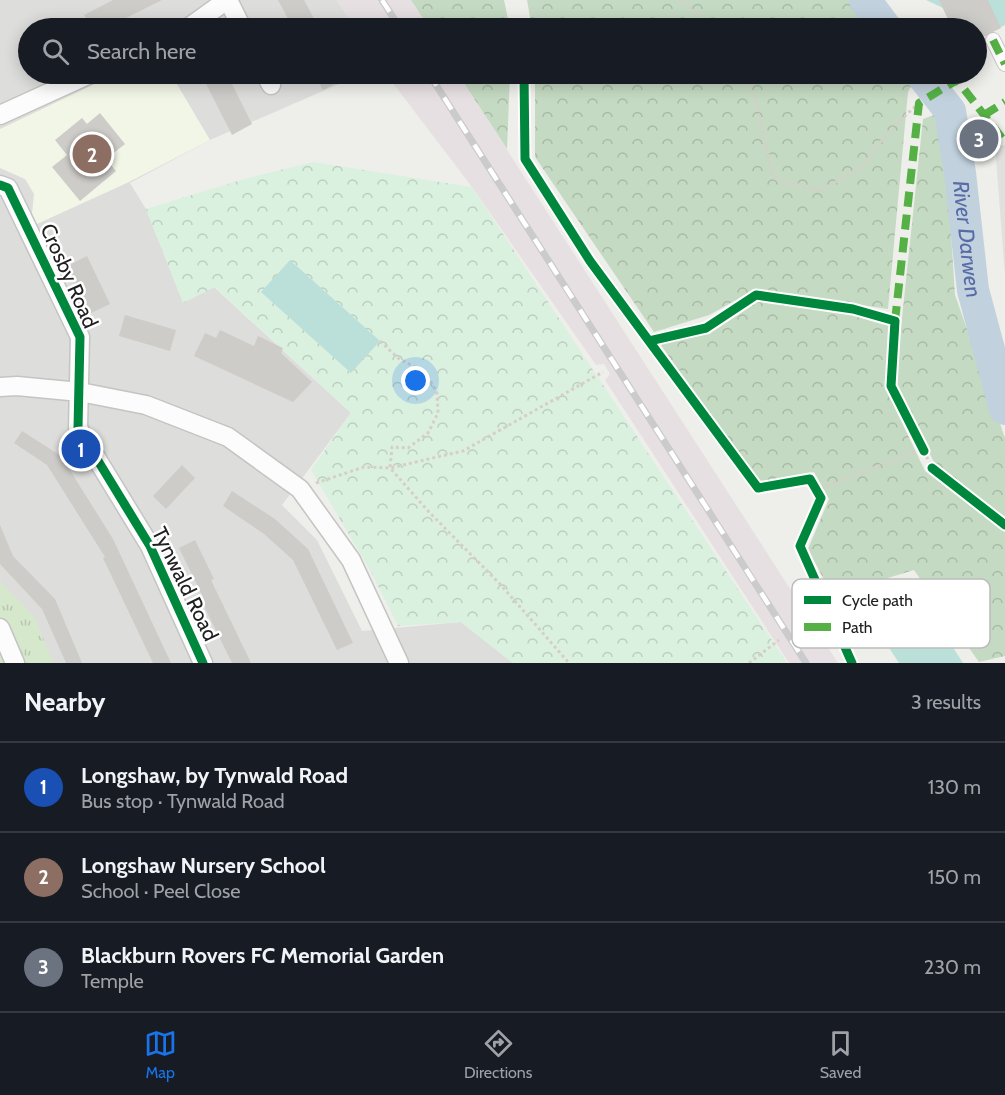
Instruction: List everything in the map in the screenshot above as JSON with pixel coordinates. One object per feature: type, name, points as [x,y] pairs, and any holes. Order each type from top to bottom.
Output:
[{"type":"street","points":[[202,18],[227,0],[237,18]]},
{"type":"street","points":[[993,40],[1005,64]]},
{"type":"street","points":[[0,115],[68,84]]},
{"type":"street","name":"Crosby Road","points":[[0,185],[8,188],[80,337],[80,392]]},
{"type":"street","points":[[0,387],[80,392],[146,405],[228,437],[300,489],[351,560],[393,659]]},
{"type":"street","name":"Tynwald Road","points":[[80,392],[78,428],[150,546],[203,663]]},
{"type":"street","points":[[0,628],[15,663]]},
{"type":"path","points":[[678,0],[704,18]]},
{"type":"path","points":[[751,84],[774,178],[820,191],[861,167],[889,130],[919,103]]},
{"type":"path","points":[[380,341],[399,358],[426,373],[437,393],[438,413],[428,433],[408,448],[392,447],[390,468],[429,512],[500,584],[568,663]]},
{"type":"path","points":[[300,489],[364,467],[390,468],[463,451],[603,372]]},
{"type":"path","points":[[917,438],[931,466],[941,475]]},
{"type":"path","points":[[810,479],[819,494],[924,452]]},
{"type":"path","points":[[749,663],[779,640]]},
{"type":"shaded area","points":[[0,0],[337,0],[349,18],[18,18],[18,84],[339,84],[210,140],[130,183],[146,209],[183,302],[214,287],[351,413],[282,505],[317,540],[362,631],[461,622],[513,663],[0,663]]},
{"type":"shaded area","points":[[337,0],[411,0],[423,18],[349,18]]},
{"type":"shaded area","points":[[926,0],[1005,0],[1005,25],[987,35],[987,18],[948,18],[943,8]]},
{"type":"shaded area","points":[[95,84],[177,84],[210,140],[129,182],[37,224],[32,213],[34,194],[25,179],[0,168],[0,129]]},
{"type":"shaded area","points":[[394,84],[464,84],[792,592],[792,648],[828,648],[838,663],[789,663],[605,380],[610,374],[604,364],[596,365],[472,187]]},
{"type":"shaded area","points":[[1005,145],[1005,275],[995,146]]},
{"type":"shaded area","points":[[290,260],[380,341],[351,373],[261,292]]},
{"type":"shaded area","points":[[889,648],[953,648],[963,663],[899,663]]},
{"type":"green space","points":[[411,0],[504,0],[508,18],[423,18]]},
{"type":"green space","points":[[527,0],[857,0],[870,18],[530,18]]},
{"type":"green space","points":[[465,84],[510,84],[507,149]]},
{"type":"green space","points":[[535,84],[912,84],[908,92],[888,309],[756,289],[709,315],[654,332],[535,157]]},
{"type":"green space","points":[[934,115],[940,123],[947,171],[955,295],[1005,438],[1005,519],[936,466],[895,385],[923,119]]},
{"type":"green space","points":[[313,162],[472,187],[787,663],[513,663],[461,622],[398,626],[371,572],[311,470],[351,413],[215,287],[183,303],[146,209],[244,179]]},
{"type":"green space","points":[[759,301],[852,315],[890,324],[885,387],[925,471],[1005,532],[1005,656],[979,662],[969,648],[990,648],[990,579],[920,579],[914,570],[884,579],[824,579],[808,549],[829,499],[814,472],[760,482],[660,344],[709,334]]},
{"type":"green space","points":[[0,581],[35,618],[53,663],[0,663]]},
{"type":"building","points":[[113,0],[162,0],[126,18],[86,18],[84,15]]},
{"type":"building","points":[[278,0],[304,0],[314,18],[288,18]]},
{"type":"building","points":[[939,0],[988,0],[1001,28],[987,35],[987,18],[947,18]]},
{"type":"building","points":[[206,84],[232,84],[252,124],[232,135]]},
{"type":"building","points":[[320,84],[334,84],[323,90]]},
{"type":"building","points":[[100,113],[125,144],[106,159],[116,171],[80,201],[52,167],[67,155],[55,140],[82,118],[87,124]]},
{"type":"building","points":[[87,256],[110,304],[89,314],[67,266]]},
{"type":"building","points":[[125,315],[176,330],[170,351],[119,336]]},
{"type":"building","points":[[220,330],[254,346],[258,336],[283,348],[281,353],[312,382],[293,402],[194,356],[205,333],[216,338]]},
{"type":"building","points":[[22,431],[61,456],[113,539],[171,663],[153,663],[103,558],[105,557],[47,465],[14,443]]},
{"type":"building","points":[[182,465],[195,478],[166,509],[153,496]]},
{"type":"building","points":[[232,491],[275,519],[308,549],[353,643],[337,650],[293,560],[264,534],[223,506]]},
{"type":"building","points":[[0,525],[13,556],[55,599],[82,663],[66,663],[42,609],[0,564]]},
{"type":"building","points":[[195,540],[214,579],[211,580],[251,663],[232,663],[200,598],[203,597],[179,548]]},
{"type":"waterway","name":"River Darwen","points":[[865,0],[878,18]]},
{"type":"waterway","name":"River Darwen","points":[[929,84],[950,111],[960,173],[973,290],[1005,409]]},
{"type":"railway","points":[[382,0],[394,18]]},
{"type":"railway","points":[[435,84],[792,641]]},
{"type":"railway","points":[[796,648],[806,663]]},
{"type":"marked path","points":[[993,40],[1005,64]]},
{"type":"marked path","points":[[895,321],[919,103],[950,84]]},
{"type":"marked path","points":[[960,84],[1005,142]]},
{"type":"marked path","points":[[984,115],[1005,102]]},
{"type":"cycle path","points":[[524,84],[525,159],[590,261],[649,341],[706,328],[756,295],[853,309],[895,321],[891,386],[924,451]]},
{"type":"cycle path","points":[[0,185],[8,188],[80,337],[78,428],[150,546],[203,663]]},
{"type":"cycle path","points":[[649,341],[758,488],[810,479],[821,498],[800,546],[815,579]]},
{"type":"cycle path","points":[[932,468],[1005,525]]},
{"type":"cycle path","points":[[845,648],[852,663]]},
{"type":"place","name":"Blackburn Rovers FC Memorial Garden","points":[[979,139]]},
{"type":"place","name":"Longshaw Nursery School","points":[[92,154]]},
{"type":"place","name":"Longshaw, by Tynwald Road","points":[[81,449]]}]
